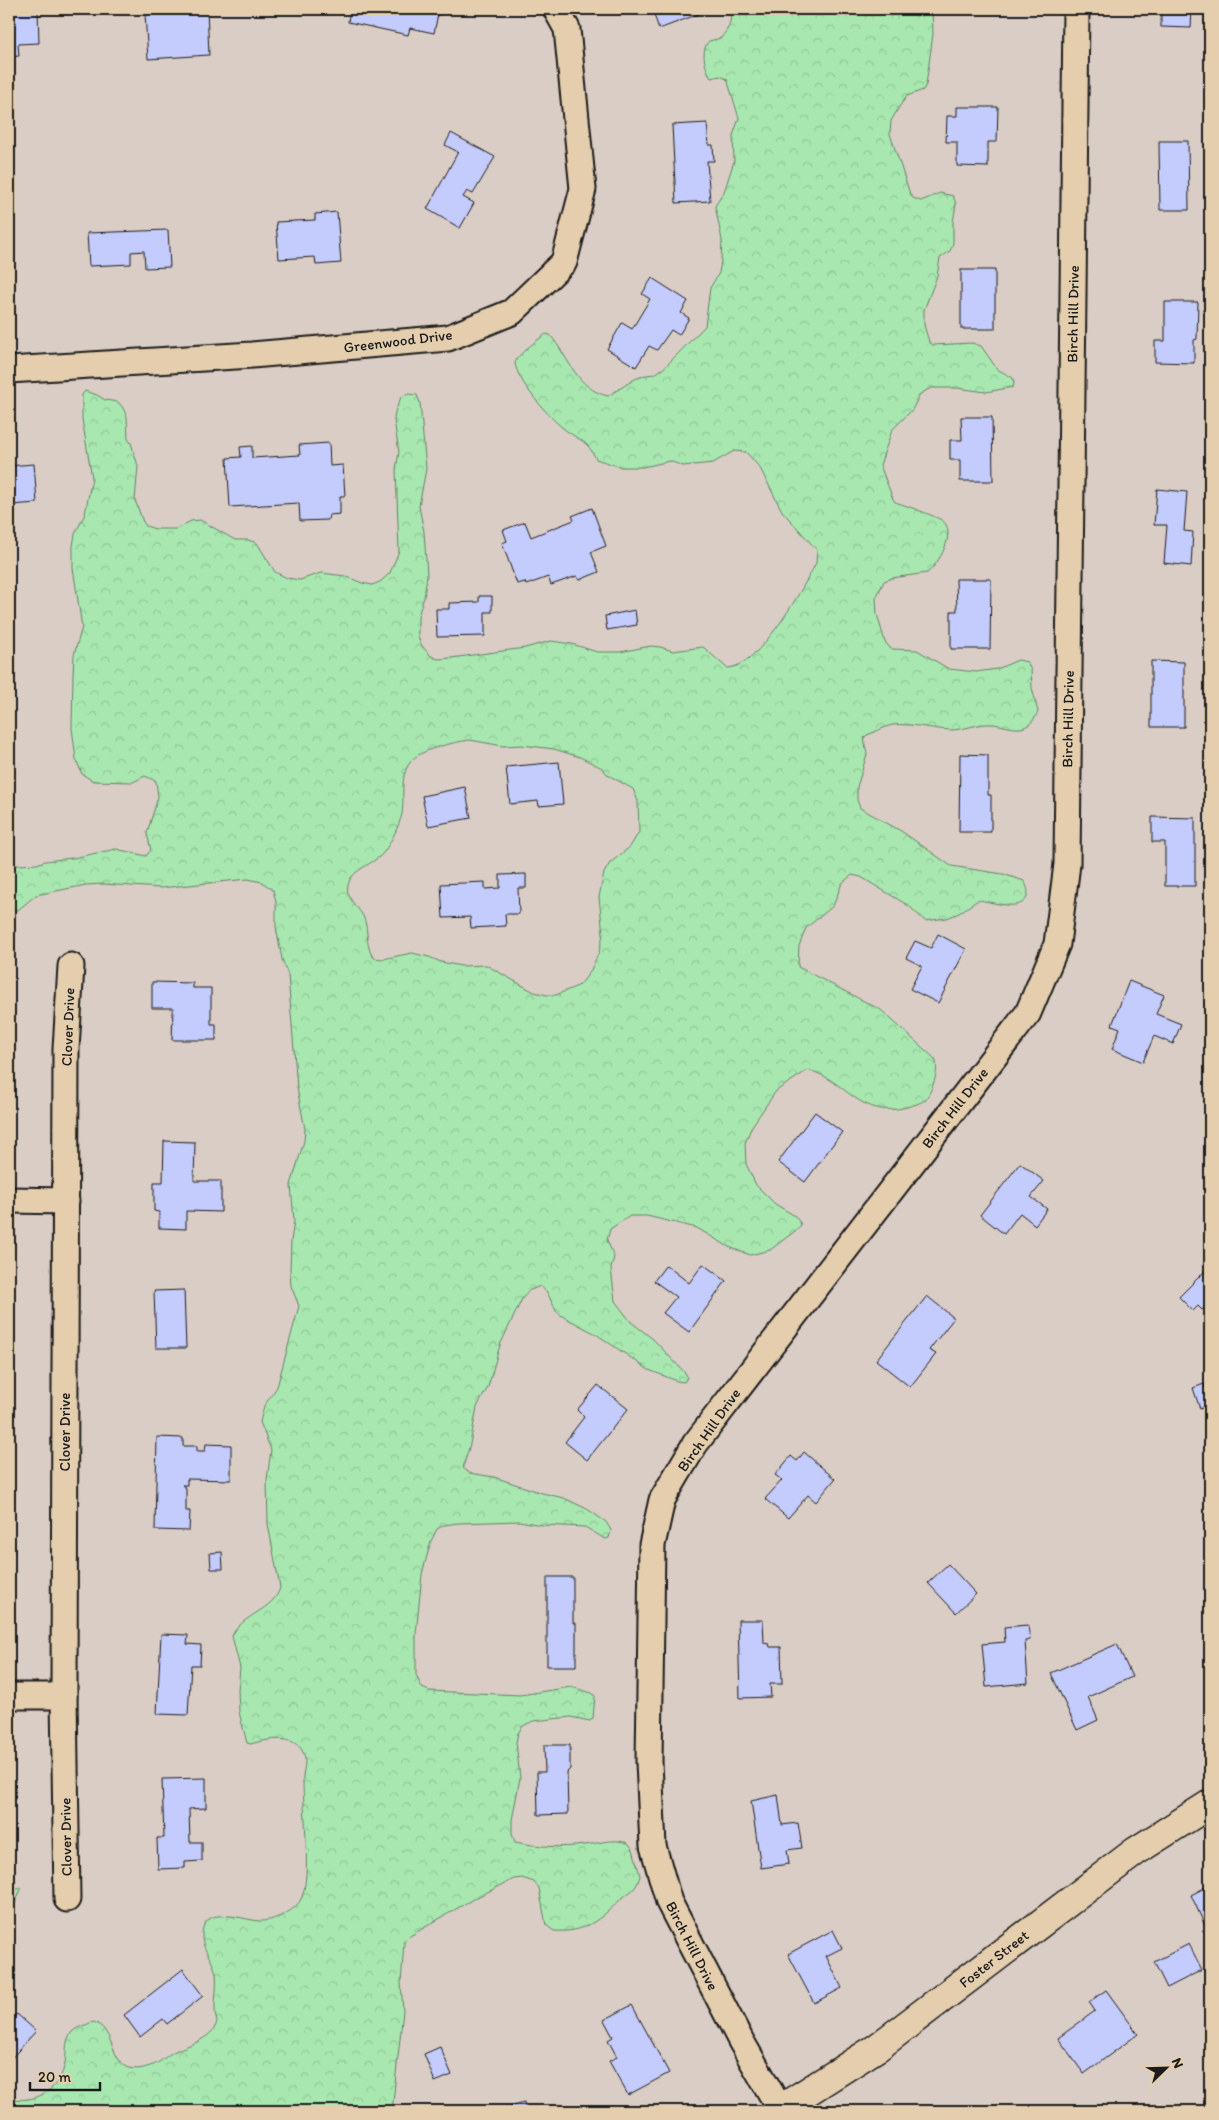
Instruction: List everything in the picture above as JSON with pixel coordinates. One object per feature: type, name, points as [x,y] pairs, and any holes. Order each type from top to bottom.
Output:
[{"type":"street","name":"Greenwood Drive","points":[[9,370],[252,355],[448,338],[512,312],[564,262],[583,189],[567,29],[556,9]]},
{"type":"street","name":"Birch Hill Drive","points":[[778,2110],[669,1902],[653,1846],[649,1762],[652,1545],[662,1500],[695,1444],[1028,1013],[1057,944],[1067,864],[1076,9]]},
{"type":"street","name":"Clover Drive","points":[[67,1899],[64,1696],[66,1049],[71,966]]},
{"type":"street","points":[[9,1200],[66,1201]]},
{"type":"street","points":[[9,1696],[64,1696]]},
{"type":"street","name":"Foster Street","points":[[778,2110],[878,2047],[1136,1851],[1210,1804]]},
{"type":"green space","points":[[730,9],[932,9],[933,34],[926,85],[923,90],[907,96],[891,121],[890,134],[913,198],[921,201],[940,193],[953,196],[956,204],[953,222],[953,243],[950,251],[940,258],[937,276],[924,310],[924,325],[929,342],[933,345],[972,343],[981,346],[997,369],[1013,378],[1014,383],[1013,387],[986,392],[957,388],[931,388],[920,394],[912,410],[892,430],[880,465],[893,499],[895,502],[943,521],[947,526],[948,533],[941,556],[927,573],[884,581],[876,598],[877,614],[885,642],[891,649],[917,650],[949,669],[976,672],[997,669],[1018,660],[1027,662],[1031,670],[1032,688],[1038,712],[1028,725],[1017,728],[987,724],[950,730],[914,725],[892,725],[867,735],[864,738],[867,754],[857,787],[857,800],[860,808],[901,831],[951,866],[1003,874],[1024,881],[1028,893],[1027,897],[1024,902],[1012,905],[978,900],[959,913],[947,918],[925,921],[909,906],[861,877],[852,875],[842,883],[833,906],[806,928],[799,946],[798,967],[881,1010],[935,1059],[937,1069],[925,1100],[907,1107],[890,1110],[876,1108],[864,1103],[833,1081],[808,1070],[776,1091],[752,1126],[745,1143],[746,1164],[756,1185],[775,1204],[795,1216],[801,1224],[799,1228],[770,1250],[750,1255],[729,1247],[697,1228],[647,1216],[630,1216],[610,1229],[607,1240],[614,1257],[611,1269],[615,1301],[631,1322],[653,1339],[686,1374],[687,1378],[684,1382],[649,1370],[596,1334],[562,1316],[556,1311],[547,1292],[540,1286],[528,1291],[522,1299],[500,1345],[488,1387],[477,1407],[463,1468],[469,1473],[494,1477],[542,1493],[564,1498],[587,1509],[606,1522],[611,1530],[609,1538],[605,1539],[585,1527],[542,1525],[519,1521],[458,1523],[444,1525],[437,1529],[431,1541],[422,1574],[416,1634],[416,1675],[422,1688],[429,1691],[520,1695],[571,1687],[592,1693],[595,1696],[593,1718],[590,1721],[571,1717],[533,1721],[523,1726],[518,1733],[516,1742],[520,1778],[512,1820],[512,1834],[515,1842],[541,1846],[576,1846],[612,1841],[628,1843],[633,1849],[640,1876],[635,1888],[591,1924],[575,1930],[554,1931],[546,1925],[539,1888],[534,1882],[522,1878],[514,1879],[473,1899],[410,1936],[404,1942],[401,1983],[403,2011],[392,2111],[9,2111],[9,2098],[27,2099],[35,2097],[43,2094],[56,2083],[64,2067],[69,2036],[74,2030],[82,2026],[93,2022],[100,2025],[108,2036],[119,2061],[133,2069],[156,2064],[170,2054],[210,2034],[217,2022],[215,2010],[216,1974],[202,1938],[203,1927],[207,1920],[214,1917],[232,1916],[264,1921],[283,1915],[294,1908],[301,1899],[306,1875],[304,1755],[299,1746],[287,1740],[280,1739],[247,1743],[239,1712],[240,1668],[232,1636],[243,1622],[271,1602],[280,1588],[268,1524],[267,1480],[271,1450],[260,1422],[264,1406],[277,1387],[299,1306],[291,1286],[291,1241],[294,1221],[291,1185],[304,1141],[305,1129],[297,1088],[288,975],[282,959],[276,927],[276,902],[273,890],[262,882],[248,879],[160,888],[103,884],[86,885],[36,895],[18,910],[9,910],[9,869],[17,865],[37,864],[116,849],[146,856],[151,850],[147,833],[158,797],[156,781],[145,776],[133,782],[93,781],[82,774],[76,759],[72,728],[73,674],[74,655],[82,627],[73,568],[73,546],[75,534],[85,514],[92,478],[82,419],[82,395],[85,391],[105,400],[118,402],[123,408],[127,417],[128,439],[138,466],[135,500],[146,526],[155,529],[176,529],[191,521],[200,520],[235,540],[248,540],[257,543],[275,572],[287,578],[300,580],[321,573],[345,576],[372,585],[380,582],[390,573],[399,551],[396,469],[399,452],[394,420],[401,397],[408,394],[417,395],[420,403],[426,469],[419,506],[424,532],[427,575],[424,597],[418,616],[418,637],[422,646],[431,656],[438,659],[451,658],[525,648],[551,641],[572,644],[597,652],[620,652],[651,646],[673,651],[703,647],[727,668],[739,665],[753,655],[779,625],[816,563],[817,550],[782,511],[760,468],[746,452],[734,451],[713,463],[683,466],[670,461],[643,467],[621,467],[596,459],[586,444],[563,428],[542,407],[527,389],[517,371],[515,363],[528,347],[546,334],[550,335],[574,371],[588,387],[608,396],[635,379],[655,374],[665,367],[705,326],[710,288],[719,273],[721,261],[722,240],[715,206],[724,192],[734,161],[733,136],[739,118],[727,79],[720,76],[711,78],[705,64],[704,54],[709,41],[721,38],[726,31],[731,14]],"holes":[[[470,740],[503,746],[522,745],[554,749],[580,757],[602,768],[608,775],[633,789],[638,801],[639,832],[630,847],[610,863],[604,873],[599,897],[603,934],[599,952],[590,972],[580,985],[556,995],[534,992],[486,965],[461,966],[412,953],[383,959],[374,958],[369,949],[364,918],[349,895],[348,885],[350,879],[384,852],[399,824],[403,807],[405,771],[413,759],[431,749]]]},
{"type":"green space","points":[[22,1887],[13,1908],[13,1925],[9,1927],[9,1893]]},
{"type":"building","points":[[11,9],[38,9],[39,43],[18,44],[19,56],[9,57],[9,18],[11,18]]},
{"type":"building","points":[[156,9],[207,9],[209,55],[148,59],[145,14],[157,13]]},
{"type":"building","points":[[350,9],[439,9],[434,33],[410,28],[408,35],[348,22]]},
{"type":"building","points":[[652,9],[712,9],[659,29]]},
{"type":"building","points":[[1161,9],[1192,9],[1191,28],[1161,27]]},
{"type":"building","points":[[957,107],[998,107],[997,142],[988,142],[988,167],[957,166],[957,142],[946,142],[947,116],[957,116]]},
{"type":"building","points":[[707,123],[709,145],[713,145],[714,161],[707,161],[710,201],[676,203],[672,125]]},
{"type":"building","points":[[451,133],[495,157],[473,194],[467,191],[463,197],[474,203],[460,228],[427,209],[458,152],[445,145]]},
{"type":"building","points":[[1159,141],[1188,141],[1189,210],[1160,210]]},
{"type":"building","points":[[337,212],[341,263],[316,265],[315,257],[279,259],[276,222],[315,220],[315,214]]},
{"type":"building","points":[[168,230],[170,267],[145,268],[144,251],[131,252],[131,264],[89,266],[87,233]]},
{"type":"building","points":[[9,256],[11,283],[9,284]]},
{"type":"building","points":[[961,270],[995,270],[995,329],[961,329]]},
{"type":"building","points":[[652,278],[688,301],[681,313],[689,318],[679,335],[671,330],[657,350],[649,346],[636,367],[607,349],[622,323],[632,329],[650,299],[642,294]]},
{"type":"building","points":[[1165,302],[1198,302],[1197,339],[1194,340],[1194,363],[1155,362],[1155,341],[1165,341]]},
{"type":"building","points":[[961,417],[992,417],[993,481],[960,481],[960,460],[950,460],[950,440],[962,440]]},
{"type":"building","points":[[329,443],[330,466],[343,465],[345,496],[340,496],[340,514],[329,515],[328,520],[300,521],[299,503],[230,507],[227,458],[241,457],[240,447],[252,446],[252,458],[300,455],[299,445]]},
{"type":"building","points":[[34,464],[37,503],[11,505],[11,511],[9,511],[9,466]]},
{"type":"building","points":[[1157,489],[1187,492],[1184,531],[1193,532],[1191,566],[1164,563],[1167,525],[1154,525]]},
{"type":"building","points":[[592,508],[606,546],[591,552],[599,572],[579,580],[577,576],[551,585],[548,577],[526,585],[525,582],[517,584],[502,543],[507,541],[503,530],[525,522],[531,537],[574,520],[572,516]]},
{"type":"building","points":[[956,579],[991,579],[990,649],[951,649],[951,611],[957,611]]},
{"type":"building","points":[[479,596],[492,596],[492,612],[485,612],[485,636],[437,637],[436,609],[449,609],[449,603],[479,602]]},
{"type":"building","points":[[635,610],[637,625],[607,630],[605,616]]},
{"type":"building","points":[[1151,661],[1184,662],[1184,727],[1151,727]]},
{"type":"building","points":[[960,754],[988,755],[988,795],[991,795],[991,832],[959,832]]},
{"type":"building","points":[[559,762],[563,804],[539,806],[538,801],[510,804],[506,767]]},
{"type":"building","points":[[465,787],[471,818],[428,826],[422,796]]},
{"type":"building","points":[[1152,817],[1195,818],[1195,886],[1165,886],[1165,842],[1152,842]]},
{"type":"building","points":[[526,874],[526,888],[518,888],[519,914],[505,914],[506,926],[471,928],[470,917],[443,918],[441,884],[485,882],[485,889],[500,888],[500,875]]},
{"type":"building","points":[[938,934],[966,949],[938,1003],[910,989],[922,966],[906,958],[915,941],[931,948]]},
{"type":"building","points":[[1129,981],[1164,995],[1156,1014],[1181,1024],[1173,1044],[1154,1036],[1143,1062],[1112,1049],[1120,1028],[1112,1025]]},
{"type":"building","points":[[152,982],[193,983],[193,988],[211,988],[211,1024],[216,1024],[216,1040],[172,1040],[173,1008],[152,1008]]},
{"type":"building","points":[[815,1112],[842,1132],[805,1182],[778,1162]]},
{"type":"building","points":[[164,1141],[195,1142],[194,1181],[221,1181],[221,1212],[186,1211],[186,1229],[159,1228],[159,1212],[154,1211],[154,1182],[163,1182]]},
{"type":"building","points":[[1020,1163],[1044,1181],[1031,1197],[1047,1209],[1035,1225],[1020,1213],[1004,1234],[980,1215]]},
{"type":"building","points":[[703,1264],[726,1281],[689,1332],[663,1313],[676,1297],[654,1281],[666,1265],[689,1283]]},
{"type":"building","points":[[1210,1266],[1210,1294],[1205,1298],[1209,1303],[1202,1310],[1198,1306],[1193,1311],[1179,1297]]},
{"type":"building","points":[[184,1290],[186,1348],[156,1348],[154,1291]]},
{"type":"building","points":[[927,1296],[954,1318],[929,1350],[936,1354],[910,1387],[876,1360]]},
{"type":"building","points":[[1204,1384],[1210,1405],[1200,1409],[1193,1388]]},
{"type":"building","points":[[598,1385],[628,1409],[587,1460],[565,1442],[584,1417],[577,1410]]},
{"type":"building","points":[[157,1437],[183,1438],[183,1446],[197,1446],[197,1451],[205,1451],[206,1444],[231,1445],[231,1480],[187,1479],[187,1485],[182,1485],[186,1488],[186,1511],[190,1511],[189,1531],[155,1530]]},
{"type":"building","points":[[804,1452],[835,1479],[816,1502],[808,1495],[788,1518],[765,1499],[782,1480],[775,1475],[791,1456],[797,1461]]},
{"type":"building","points":[[222,1552],[223,1569],[211,1569],[210,1553]]},
{"type":"building","points":[[948,1564],[976,1594],[956,1613],[928,1583]]},
{"type":"building","points":[[547,1577],[573,1577],[573,1623],[576,1623],[576,1666],[547,1666]]},
{"type":"building","points":[[738,1620],[763,1620],[764,1643],[769,1644],[770,1647],[781,1647],[782,1684],[770,1684],[771,1697],[740,1698]]},
{"type":"building","points":[[1028,1625],[1030,1640],[1025,1641],[1028,1683],[986,1687],[982,1644],[1005,1642],[1004,1627]]},
{"type":"building","points":[[161,1634],[188,1635],[187,1644],[201,1645],[200,1665],[191,1665],[188,1715],[157,1714]]},
{"type":"building","points":[[1117,1644],[1132,1677],[1088,1697],[1098,1720],[1077,1730],[1051,1673]]},
{"type":"building","points":[[544,1745],[570,1745],[570,1769],[567,1772],[568,1814],[538,1815],[537,1772],[545,1772]]},
{"type":"building","points":[[206,1778],[206,1808],[189,1809],[190,1842],[202,1842],[202,1861],[185,1862],[185,1868],[158,1869],[157,1838],[164,1838],[162,1779]]},
{"type":"building","points":[[778,1795],[782,1825],[798,1823],[802,1848],[787,1850],[789,1864],[761,1868],[751,1801]]},
{"type":"building","points":[[1210,1885],[1210,1931],[1208,1932],[1191,1895]]},
{"type":"building","points":[[833,1930],[842,1948],[826,1956],[842,1988],[814,2003],[788,1954]]},
{"type":"building","points":[[1189,1944],[1202,1970],[1167,1988],[1154,1962]]},
{"type":"building","points":[[183,1969],[203,1996],[167,2024],[163,2019],[140,2037],[124,2015]]},
{"type":"building","points":[[1106,1990],[1138,2034],[1084,2074],[1058,2038],[1095,2011],[1089,2002]]},
{"type":"building","points":[[632,2005],[669,2073],[628,2095],[609,2061],[617,2057],[608,2040],[613,2037],[604,2020]]},
{"type":"building","points":[[17,2014],[36,2031],[9,2061],[9,2021]]},
{"type":"building","points":[[440,2047],[452,2075],[435,2082],[424,2054]]},
{"type":"building","points":[[524,2102],[526,2111],[511,2111],[510,2106]]}]
